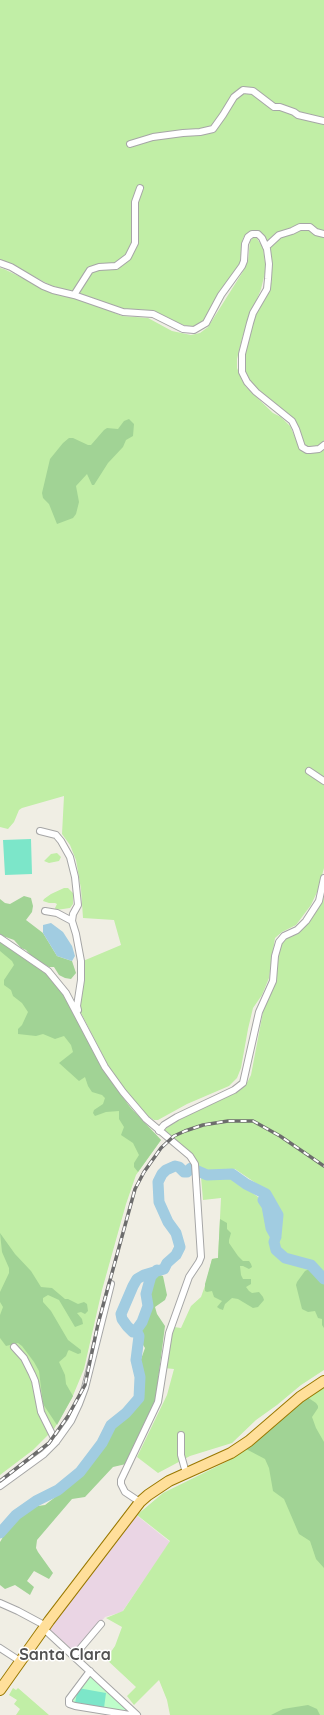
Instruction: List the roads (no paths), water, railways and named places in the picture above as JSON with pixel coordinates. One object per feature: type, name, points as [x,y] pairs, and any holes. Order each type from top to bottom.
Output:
[{"type":"main road","points":[[0,1690],[140,1502],[157,1488],[231,1453],[249,1441],[300,1397],[324,1381]]},
{"type":"street","points":[[130,144],[153,137],[200,132],[212,128],[223,115],[234,97],[243,90],[253,91],[274,107],[294,112],[298,115],[324,121]]},
{"type":"street","points":[[74,294],[90,270],[99,267],[116,266],[123,262],[131,253],[135,243],[136,202],[140,188]]},
{"type":"street","points":[[266,247],[279,235],[300,227],[310,227],[316,232],[324,234]]},
{"type":"street","points":[[0,263],[11,267],[43,286],[74,294],[123,312],[153,314],[183,329],[194,330],[206,323],[221,295],[242,266],[244,261],[245,244],[248,237],[252,234],[258,234],[262,238],[266,247],[269,264],[268,285],[250,323],[242,354],[242,372],[247,382],[256,392],[292,421],[296,429],[299,443],[304,449],[314,450],[324,445]]},
{"type":"street","points":[[309,771],[324,781]]},
{"type":"street","points":[[40,831],[56,835],[66,847],[77,886],[77,908],[73,914],[72,920],[81,961],[81,980],[77,1006],[79,1016]]},
{"type":"street","points":[[159,1131],[164,1125],[177,1117],[234,1090],[243,1083],[259,1012],[273,981],[278,942],[284,936],[297,930],[306,922],[320,901],[324,878]]},
{"type":"street","points":[[45,911],[57,913],[72,920]]},
{"type":"street","points":[[0,938],[48,971],[66,993],[113,1078],[134,1106],[159,1131],[190,1156],[195,1164],[201,1257],[200,1262],[189,1277],[170,1333],[158,1402],[120,1484],[125,1492],[140,1502]]},
{"type":"street","points":[[0,1486],[33,1462],[56,1442],[71,1421],[79,1404],[90,1368],[111,1284]]},
{"type":"street","points":[[14,1347],[24,1358],[32,1374],[35,1381],[40,1412],[56,1442]]},
{"type":"street","points":[[181,1435],[181,1456],[186,1473]]},
{"type":"street","points":[[0,1603],[18,1611],[45,1628],[137,1715]]},
{"type":"street","points":[[74,1656],[101,1624]]},
{"type":"street","points":[[0,1648],[20,1662]]},
{"type":"street","points":[[90,1670],[68,1702],[72,1706],[101,1713],[130,1715]]},
{"type":"water","points":[[51,923],[63,932],[72,946],[75,956],[72,961],[57,956],[43,933],[43,925]]},
{"type":"waterway","points":[[0,1533],[16,1515],[36,1501],[58,1490],[80,1472],[102,1443],[111,1425],[126,1413],[139,1398],[140,1377],[136,1360],[139,1336],[137,1332],[133,1332],[127,1326],[122,1319],[121,1314],[137,1279],[144,1275],[164,1269],[167,1263],[176,1255],[180,1247],[176,1233],[168,1222],[159,1202],[158,1182],[166,1170],[175,1166],[179,1167],[184,1172],[187,1172],[191,1168],[207,1175],[232,1174],[246,1184],[266,1194],[278,1215],[274,1242],[276,1250],[285,1258],[311,1265],[324,1279]]},
{"type":"waterway","points":[[263,1200],[267,1206],[271,1228],[276,1237]]},
{"type":"waterway","points":[[137,1332],[148,1306],[146,1294],[151,1276],[157,1270]]},
{"type":"railway","points":[[0,1481],[49,1443],[68,1416],[85,1385],[98,1324],[135,1189],[144,1172],[161,1148],[174,1136],[203,1125],[228,1121],[253,1121],[280,1136],[324,1166]]},
{"type":"district","name":"Santa Clara","points":[[65,1655]]}]
